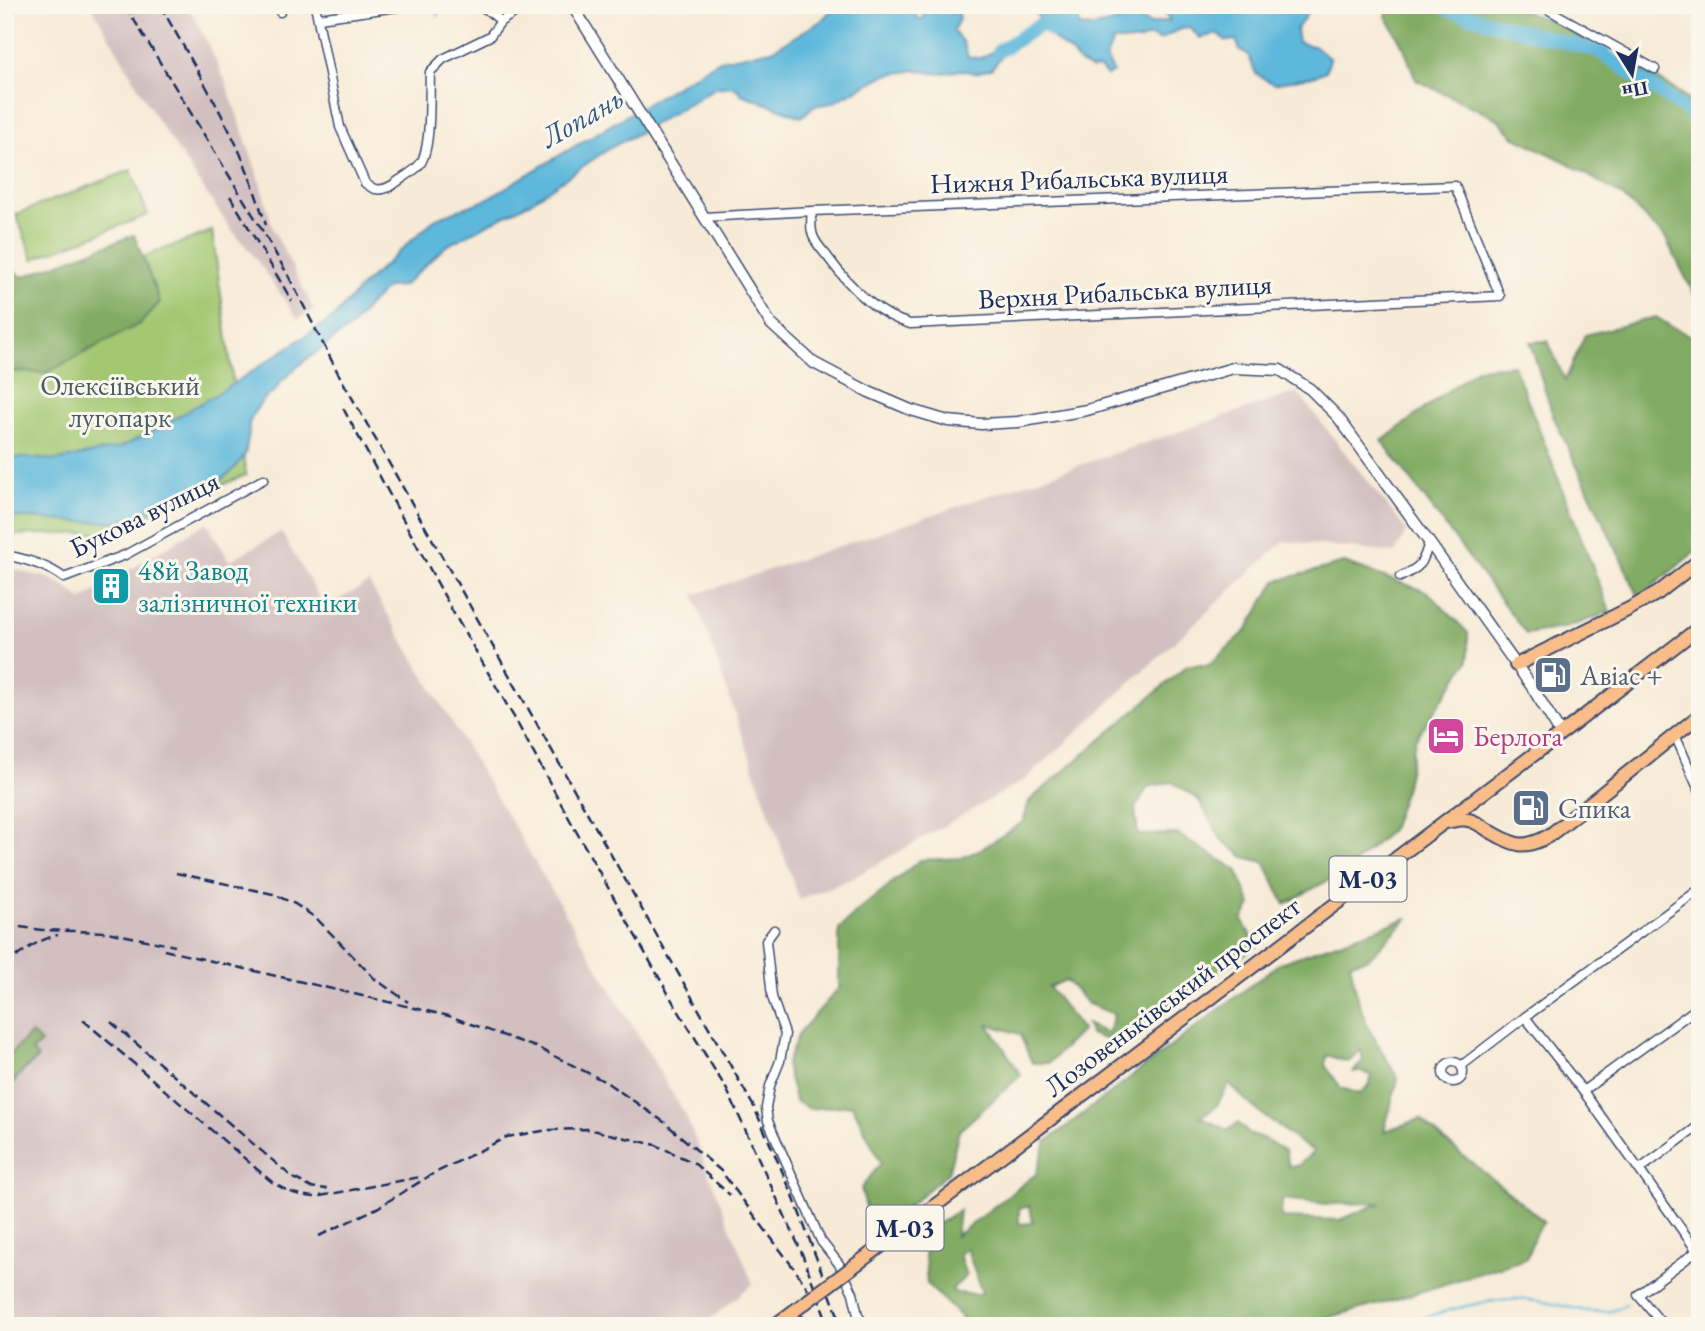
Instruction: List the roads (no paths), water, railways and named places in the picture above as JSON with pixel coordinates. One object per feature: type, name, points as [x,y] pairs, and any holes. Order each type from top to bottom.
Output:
[{"type":"highway","points":[[1516,665],[1627,611],[1658,593],[1700,560]]},
{"type":"highway","name":"Лозовеньківський проспект","points":[[774,1326],[1700,627]]},
{"type":"highway","points":[[1442,823],[1466,819],[1508,842],[1525,846],[1533,844],[1550,835],[1700,715]]},
{"type":"street","points":[[315,5],[340,127],[365,183],[371,189],[379,191],[419,166],[427,151],[430,72],[443,60],[490,36],[501,21],[527,5]]},
{"type":"street","points":[[319,18],[411,5]]},
{"type":"street","points":[[474,5],[486,9],[501,21]]},
{"type":"street","points":[[572,5],[771,324],[814,363],[869,392],[911,410],[948,421],[981,424],[1018,422],[1087,410],[1233,368],[1280,370],[1310,389],[1338,418],[1516,665],[1561,734]]},
{"type":"street","points":[[1540,5],[1655,69]]},
{"type":"street","name":"Нижня Рибальська вулиця","points":[[704,217],[1455,186],[1500,296]]},
{"type":"street","name":"Верхня Рибальська вулиця","points":[[811,211],[814,239],[829,260],[858,293],[896,320],[910,324],[1500,296]]},
{"type":"street","name":"Букова вулиця","points":[[5,555],[54,570],[64,578],[125,555],[264,479]]},
{"type":"street","points":[[1400,578],[1417,569],[1429,542]]},
{"type":"street","points":[[1675,735],[1700,793]]},
{"type":"street","points":[[1461,1066],[1700,889]]},
{"type":"street","points":[[774,930],[766,941],[772,997],[785,1034],[780,1061],[770,1086],[766,1108],[768,1121],[821,1241],[839,1264],[853,1293],[858,1315],[864,1326]]},
{"type":"street","points":[[1583,1091],[1700,1006]]},
{"type":"street","points":[[1525,1017],[1583,1091],[1699,1250],[1638,1295],[1664,1326]]},
{"type":"street","points":[[1640,1169],[1700,1125]]},
{"type":"street","points":[[794,1326],[795,1322],[800,1320],[812,1326]]},
{"type":"water","points":[[836,5],[914,5],[917,10],[916,18],[923,19],[925,10],[930,5],[959,5],[959,19],[953,31],[963,42],[968,57],[981,58],[1016,39],[991,69],[975,73],[961,70],[939,74],[916,70],[885,75],[832,103],[813,106],[802,117],[741,94],[731,86],[715,88],[610,148],[529,203],[446,246],[403,286],[388,287],[353,325],[298,366],[263,400],[249,424],[245,455],[231,472],[210,488],[120,521],[79,522],[5,516],[5,457],[60,460],[121,447],[155,430],[225,389],[333,318],[363,285],[436,218],[483,201],[720,60],[772,50],[821,21]]},
{"type":"water","points":[[1033,5],[1086,5],[1079,13],[1079,26],[1095,27],[1137,17],[1150,24],[1170,20],[1158,5],[1309,5],[1309,11],[1296,30],[1298,42],[1316,47],[1330,59],[1326,71],[1274,84],[1256,74],[1248,54],[1240,50],[1236,40],[1227,41],[1217,34],[1200,38],[1189,27],[1159,40],[1150,36],[1138,41],[1113,41],[1106,57],[1113,72],[1107,76],[1100,68],[1091,69],[1080,63],[1044,31]]},
{"type":"waterway","points":[[436,5],[438,16]]},
{"type":"waterway","name":"Лопань","points":[[1442,5],[1447,9],[1508,27],[1599,51],[1689,112],[1700,123]]},
{"type":"waterway","name":"Лопань","points":[[999,51],[1041,24],[1056,32]]},
{"type":"waterway","points":[[1399,1326],[1456,1308],[1500,1300],[1527,1299],[1599,1312],[1613,1311],[1626,1304]]},
{"type":"railway","points":[[125,5],[289,277],[338,373],[754,1107],[793,1196],[842,1326]]},
{"type":"railway","points":[[160,5],[236,144],[266,225]]},
{"type":"railway","points":[[230,196],[292,301]]},
{"type":"railway","points":[[343,408],[576,831],[673,1002],[727,1090],[801,1251],[827,1321]]},
{"type":"railway","points":[[176,873],[273,894],[295,904],[316,918],[375,979],[408,1002]]},
{"type":"railway","points":[[5,925],[42,930],[107,932],[175,946]]},
{"type":"railway","points":[[5,967],[30,947],[58,935]]},
{"type":"railway","points":[[164,950],[449,1016],[538,1048],[606,1082],[664,1122],[721,1171],[808,1289]]},
{"type":"railway","points":[[83,1020],[272,1182],[287,1190],[315,1197],[420,1177]]},
{"type":"railway","points":[[111,1022],[292,1177],[310,1187],[327,1189]]},
{"type":"railway","points":[[319,1236],[377,1208],[431,1175],[507,1137],[548,1130],[588,1129],[656,1145],[694,1163],[730,1195]]},
{"type":"place","name":"48й Завод залізничної техніки","points":[[111,586]]},
{"type":"place","name":"Авiас +","points":[[1553,675]]},
{"type":"place","name":"Берлога","points":[[1446,736]]},
{"type":"place","name":"Спика","points":[[1531,808]]},
{"type":"park label","name":"Олексіївський лугопарк","points":[[120,401]]}]
